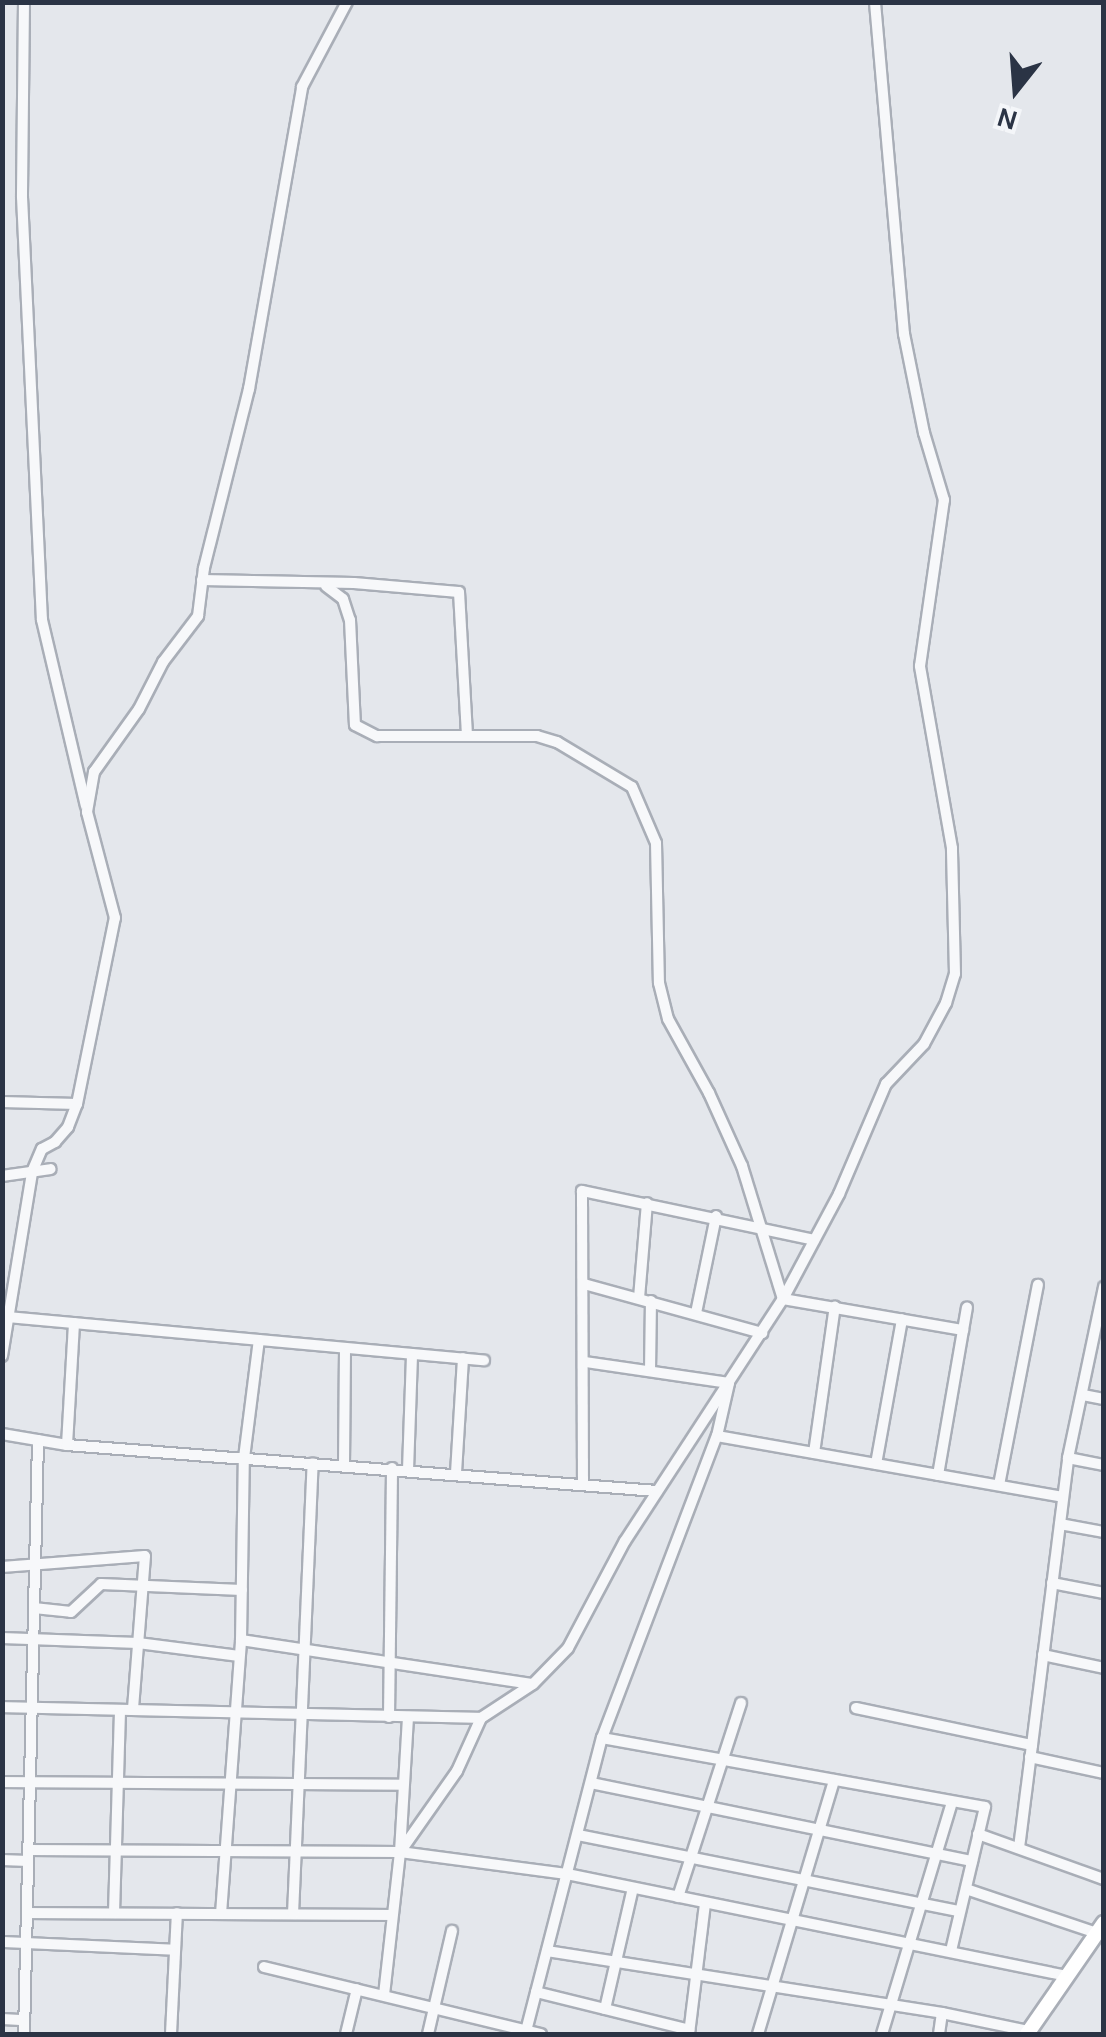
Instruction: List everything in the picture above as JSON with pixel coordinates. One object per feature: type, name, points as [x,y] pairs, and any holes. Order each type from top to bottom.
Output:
[{"type":"street","points":[[2,1356],[32,1172],[42,1150],[68,1126],[77,1104],[115,918],[42,620],[22,197],[24,2]]},
{"type":"street","points":[[87,812],[94,772],[139,709],[163,662],[198,616],[202,580],[249,389],[302,87],[347,2]]},
{"type":"street","points":[[400,1852],[457,1771],[481,1718],[533,1684],[568,1648],[658,1491],[783,1299],[886,1084],[924,1044],[946,1003],[955,974],[952,848],[920,666],[944,500],[924,434],[904,334],[875,2]]},
{"type":"street","points":[[202,580],[354,584],[459,592],[467,735]]},
{"type":"street","points":[[326,586],[343,599],[350,620],[355,725],[378,736],[537,736],[557,742],[632,787],[656,843],[659,983],[668,1019],[716,1108],[763,1226],[783,1299]]},
{"type":"street","points":[[2,1102],[77,1104]]},
{"type":"street","points":[[2,1176],[50,1169]]},
{"type":"street","points":[[582,1484],[582,1191],[716,1216],[814,1240]]},
{"type":"street","points":[[638,1298],[647,1203]]},
{"type":"street","points":[[696,1313],[716,1216]]},
{"type":"street","points":[[584,1284],[762,1332]]},
{"type":"street","points":[[999,1485],[1038,1285]]},
{"type":"street","points":[[1018,1848],[1068,1458],[1104,1288]]},
{"type":"street","points":[[783,1299],[963,1330]]},
{"type":"street","points":[[650,1371],[651,1301]]},
{"type":"street","points":[[814,1453],[836,1306]]},
{"type":"street","points":[[938,1475],[967,1308]]},
{"type":"street","points":[[6,1317],[484,1360]]},
{"type":"street","points":[[876,1464],[902,1318]]},
{"type":"street","points":[[67,1446],[74,1323]]},
{"type":"street","points":[[222,1914],[242,1640],[244,1458],[260,1340]]},
{"type":"street","points":[[344,1465],[345,1348]]},
{"type":"street","points":[[408,1470],[412,1354]]},
{"type":"street","points":[[456,1474],[464,1358]]},
{"type":"street","points":[[584,1362],[729,1383]]},
{"type":"street","points":[[526,2031],[602,1738],[717,1436],[729,1383]]},
{"type":"street","points":[[1083,1395],[1104,1400]]},
{"type":"street","points":[[2,1434],[67,1446],[658,1491]]},
{"type":"street","points":[[717,1436],[1063,1497]]},
{"type":"street","points":[[24,2034],[38,1440]]},
{"type":"street","points":[[1068,1458],[1104,1466]]},
{"type":"street","points":[[293,1914],[313,1463]]},
{"type":"street","points":[[389,1716],[392,1468]]},
{"type":"street","points":[[1060,1524],[1104,1532]]},
{"type":"street","points":[[2,1567],[145,1556],[133,1710]]},
{"type":"street","points":[[94,1560],[100,1584]]},
{"type":"street","points":[[1052,1583],[1104,1593]]},
{"type":"street","points":[[34,1608],[71,1612],[100,1584],[242,1590]]},
{"type":"street","points":[[2,1638],[138,1644],[240,1656]]},
{"type":"street","points":[[242,1640],[533,1684]]},
{"type":"street","points":[[1043,1655],[1104,1668]]},
{"type":"street","points":[[678,1897],[741,1703]]},
{"type":"street","points":[[2,1707],[481,1718]]},
{"type":"street","points":[[856,1708],[1104,1773]]},
{"type":"street","points":[[114,1914],[120,1710]]},
{"type":"street","points":[[384,1995],[400,1852],[408,1717]]},
{"type":"street","points":[[602,1738],[985,1807],[951,1951]]},
{"type":"street","points":[[758,2034],[834,1780]]},
{"type":"street","points":[[2,1782],[401,1785]]},
{"type":"street","points":[[591,1783],[972,1860]]},
{"type":"street","points":[[882,2034],[952,1802]]},
{"type":"street","points":[[578,1834],[960,1911]]},
{"type":"street","points":[[978,1834],[1104,1879]]},
{"type":"street","points":[[2,1860],[116,1851],[400,1852],[567,1874],[1067,1976]]},
{"type":"street","points":[[605,2009],[633,1888]]},
{"type":"street","points":[[547,1951],[942,2013],[1028,2033],[1100,1928],[966,1889]]},
{"type":"street","points":[[536,1992],[689,2032],[705,1904]]},
{"type":"street","points":[[26,1913],[390,1915]]},
{"type":"street","points":[[171,2034],[177,1913]]},
{"type":"street","points":[[428,2034],[452,1931]]},
{"type":"street","points":[[2,1942],[175,1950]]},
{"type":"street","points":[[264,1967],[434,2008],[502,2030],[541,2034]]},
{"type":"street","points":[[346,2034],[357,1989]]},
{"type":"street","points":[[939,2034],[942,2013]]},
{"type":"street","points":[[2,2020],[24,2020]]}]
